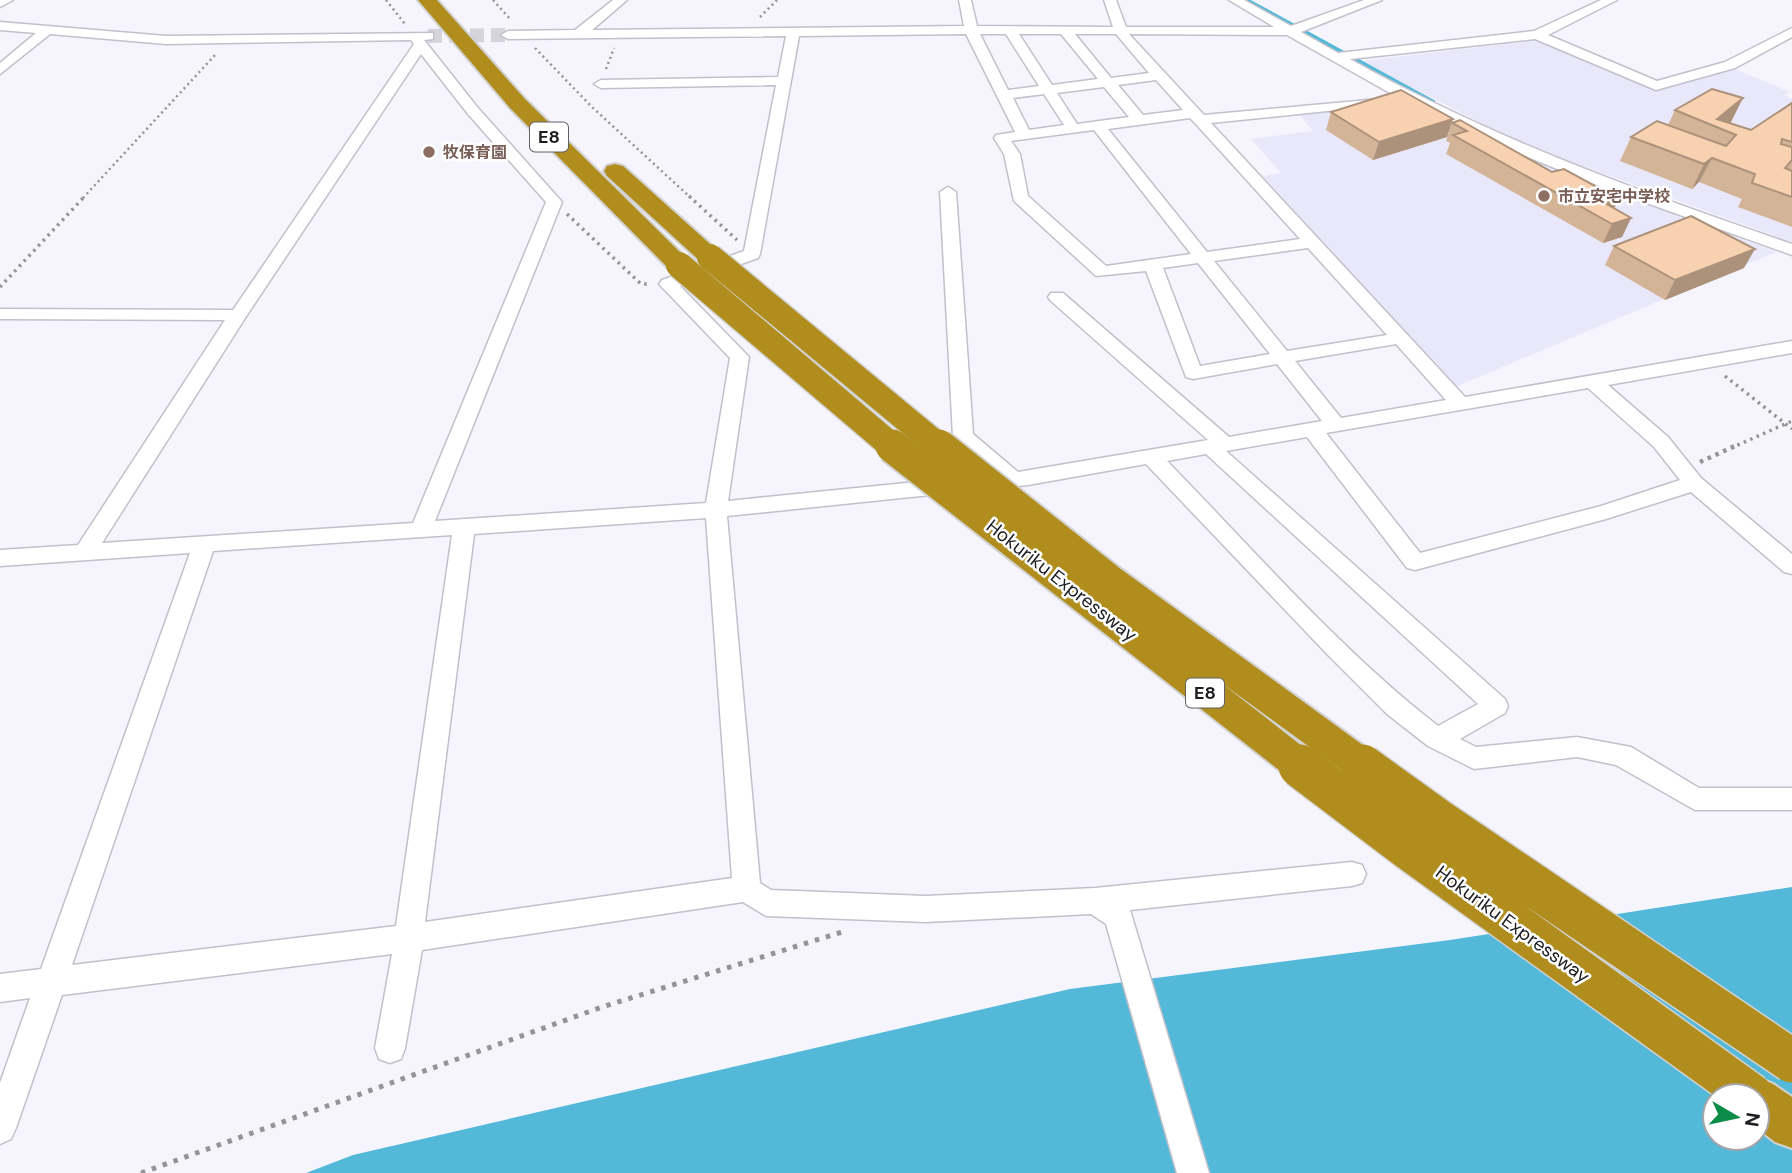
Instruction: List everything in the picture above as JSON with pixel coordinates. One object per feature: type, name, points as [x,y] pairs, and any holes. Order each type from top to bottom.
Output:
[{"type":"highway","name":"Hokuriku Expressway","points":[[428,0],[463,44],[554,142],[686,269],[870,429],[1181,675],[1406,847],[1733,1082]]},
{"type":"highway","name":"E8","points":[[452,0],[489,47],[582,139]]},
{"type":"highway","name":"Hokuriku Expressway","points":[[599,156],[686,269],[878,398],[1108,580],[1437,820],[1792,1061]]},
{"type":"highway","points":[[1771,1110],[1792,1125]]},
{"type":"street","points":[[0,3],[7,0]]},
{"type":"street","points":[[579,34],[621,0]]},
{"type":"street","points":[[965,0],[971,30],[1024,135]]},
{"type":"street","points":[[1110,0],[1121,31],[1159,76],[1460,404]]},
{"type":"street","points":[[1236,0],[1344,54],[1408,96],[1491,137],[1581,175],[1792,250]]},
{"type":"street","points":[[1254,0],[1297,29]]},
{"type":"street","points":[[508,35],[1297,29],[1376,0]]},
{"type":"street","points":[[1344,54],[1537,35],[1611,0]]},
{"type":"street","points":[[0,26],[166,40],[421,39]]},
{"type":"street","points":[[0,70],[47,30]]},
{"type":"street","points":[[1010,30],[1074,130]]},
{"type":"street","points":[[1065,31],[1140,121]]},
{"type":"street","points":[[747,889],[716,510],[740,357],[686,269],[752,254],[793,32]]},
{"type":"street","points":[[1537,35],[1656,86],[1730,65],[1792,32]]},
{"type":"street","points":[[420,531],[554,202],[421,39]]},
{"type":"street","points":[[84,553],[421,39]]},
{"type":"street","points":[[1004,95],[1159,76]]},
{"type":"street","points":[[601,84],[784,81]]},
{"type":"street","points":[[1312,242],[1102,272],[1020,198],[1012,154],[1001,138],[1140,121],[1368,104],[1408,96]]},
{"type":"street","points":[[1098,127],[1334,423]]},
{"type":"street","points":[[948,192],[963,436],[1013,479]]},
{"type":"street","points":[[1153,266],[1193,373],[1400,338]]},
{"type":"street","points":[[1058,297],[1496,706],[1437,739]]},
{"type":"street","points":[[0,314],[238,315]]},
{"type":"street","points":[[0,558],[716,510],[1013,479],[1152,458],[1334,423],[1792,347]]},
{"type":"street","points":[[1593,382],[1661,442],[1688,475],[1792,566]]},
{"type":"street","points":[[1311,428],[1415,562],[1606,512],[1688,475]]},
{"type":"street","points":[[1152,458],[1336,649],[1396,707],[1437,739],[1474,758],[1577,747],[1622,755],[1695,799],[1792,799]]},
{"type":"street","points":[[390,1048],[408,938],[464,527]]},
{"type":"street","points":[[0,1128],[204,546]]},
{"type":"street","points":[[0,988],[408,938],[747,889],[766,903],[926,909],[1096,901],[1352,874]]},
{"type":"street","points":[[1096,901],[1118,916],[1193,1173]]},
{"type":"path","points":[[386,0],[421,39]]},
{"type":"path","points":[[524,35],[592,107],[752,254]]},
{"type":"path","points":[[0,287],[230,39]]},
{"type":"path","points":[[554,202],[641,284],[686,269]]},
{"type":"path","points":[[1708,362],[1789,423],[1792,429]]},
{"type":"path","points":[[1688,475],[1715,458],[1789,423]]},
{"type":"path","points":[[141,1173],[602,1007],[848,931]]},
{"type":"shaded area","points":[[1542,40],[1658,89],[1735,69],[1790,92],[1784,95],[1792,99],[1792,242],[1571,162],[1500,133],[1361,61]]},
{"type":"shaded area","points":[[1414,103],[1590,181],[1776,252],[1455,387],[1263,176],[1281,173],[1251,139],[1313,131],[1299,114]]},
{"type":"water","points":[[1792,887],[1792,1173],[306,1173],[353,1155],[1070,989],[1450,940]]},
{"type":"building","points":[[1712,89],[1743,98],[1717,119],[1751,130],[1792,103],[1792,142],[1782,139],[1781,144],[1792,147],[1792,160],[1785,168],[1792,171],[1792,197],[1752,183],[1755,174],[1712,158],[1704,164],[1631,137],[1657,121],[1726,146],[1736,135],[1675,110]]},
{"type":"building","points":[[1401,90],[1453,119],[1379,142],[1331,112]]},
{"type":"building","points":[[1460,120],[1552,172],[1564,169],[1619,199],[1605,203],[1631,218],[1612,224],[1453,135],[1467,131],[1452,123]]},
{"type":"building","points":[[1691,216],[1755,249],[1675,280],[1614,246]]},
{"type":"waterway","points":[[1246,0],[1433,102]]},
{"type":"tunnel","points":[[428,36],[508,35]]},
{"type":"place","name":"牧保育園","points":[[429,152]]},
{"type":"place","name":"市立安宅中学校","points":[[1544,196]]}]
